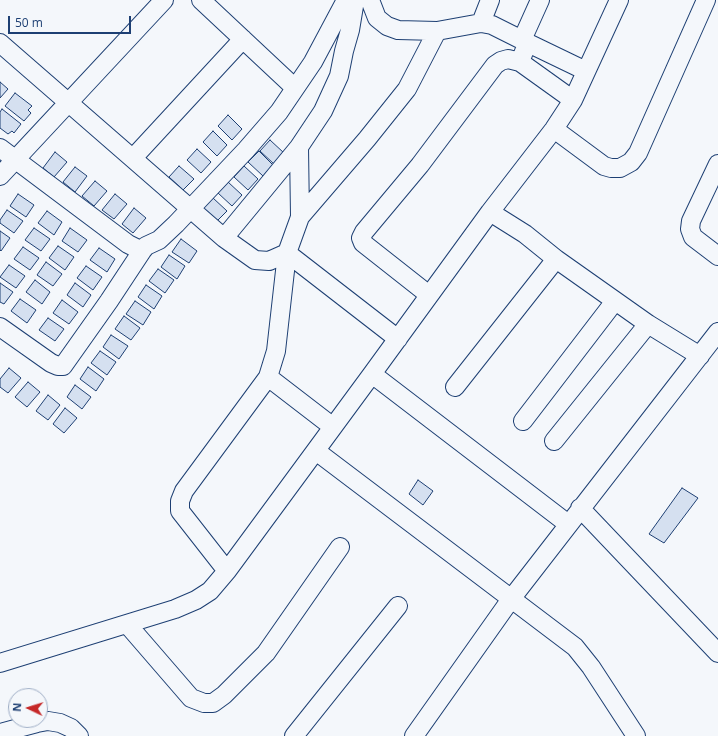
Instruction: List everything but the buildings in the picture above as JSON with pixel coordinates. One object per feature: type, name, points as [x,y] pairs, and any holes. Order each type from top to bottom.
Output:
[{"type":"street","points":[[0,176],[164,0]]},
{"type":"street","points":[[201,0],[295,88]]},
{"type":"street","points":[[0,326],[51,363],[58,366],[63,366],[146,246],[159,240],[191,208],[246,150],[278,112],[314,62],[346,0]]},
{"type":"street","points":[[224,238],[298,147],[323,111],[339,76],[350,30],[355,0]]},
{"type":"street","points":[[370,0],[377,18],[387,26],[398,30],[437,31],[481,23],[492,25],[586,71]]},
{"type":"street","points":[[481,23],[490,0]]},
{"type":"street","points":[[520,62],[540,0]]},
{"type":"street","points":[[0,663],[175,609],[210,592],[316,451],[490,212],[554,129],[573,100],[619,0]]},
{"type":"street","points":[[554,129],[604,166],[620,168],[631,162],[638,153],[706,0]]},
{"type":"street","points":[[300,217],[407,89],[437,31]]},
{"type":"street","points":[[133,158],[243,39]]},
{"type":"street","points":[[0,43],[224,238],[255,260],[269,261],[288,253]]},
{"type":"street","points":[[429,295],[363,243],[361,238],[364,232],[420,165],[495,65],[501,61],[508,59],[520,62],[573,100]]},
{"type":"street","points":[[227,571],[180,511],[180,501],[184,490],[268,377],[276,351],[288,253],[300,217],[298,147]]},
{"type":"street","points":[[0,148],[128,244],[142,251]]},
{"type":"street","points":[[718,164],[691,221],[690,229],[693,237],[718,256]]},
{"type":"street","points":[[490,212],[525,234],[556,259],[648,324],[700,356]]},
{"type":"street","points":[[288,253],[398,339]]},
{"type":"street","points":[[455,387],[556,259]]},
{"type":"street","points":[[523,421],[615,301]]},
{"type":"street","points":[[554,441],[648,324]]},
{"type":"street","points":[[414,736],[511,599],[580,508],[718,332]]},
{"type":"street","points":[[372,374],[568,524]]},
{"type":"street","points":[[268,377],[333,427]]},
{"type":"street","points":[[316,451],[574,648],[592,667],[636,736]]},
{"type":"street","points":[[580,508],[718,653]]},
{"type":"street","points":[[127,624],[191,698],[204,704],[212,703],[224,696],[266,653],[340,547]]},
{"type":"street","points":[[294,736],[398,606]]},
{"type":"street","points":[[0,733],[48,721],[60,723],[71,728],[79,736]]}]
